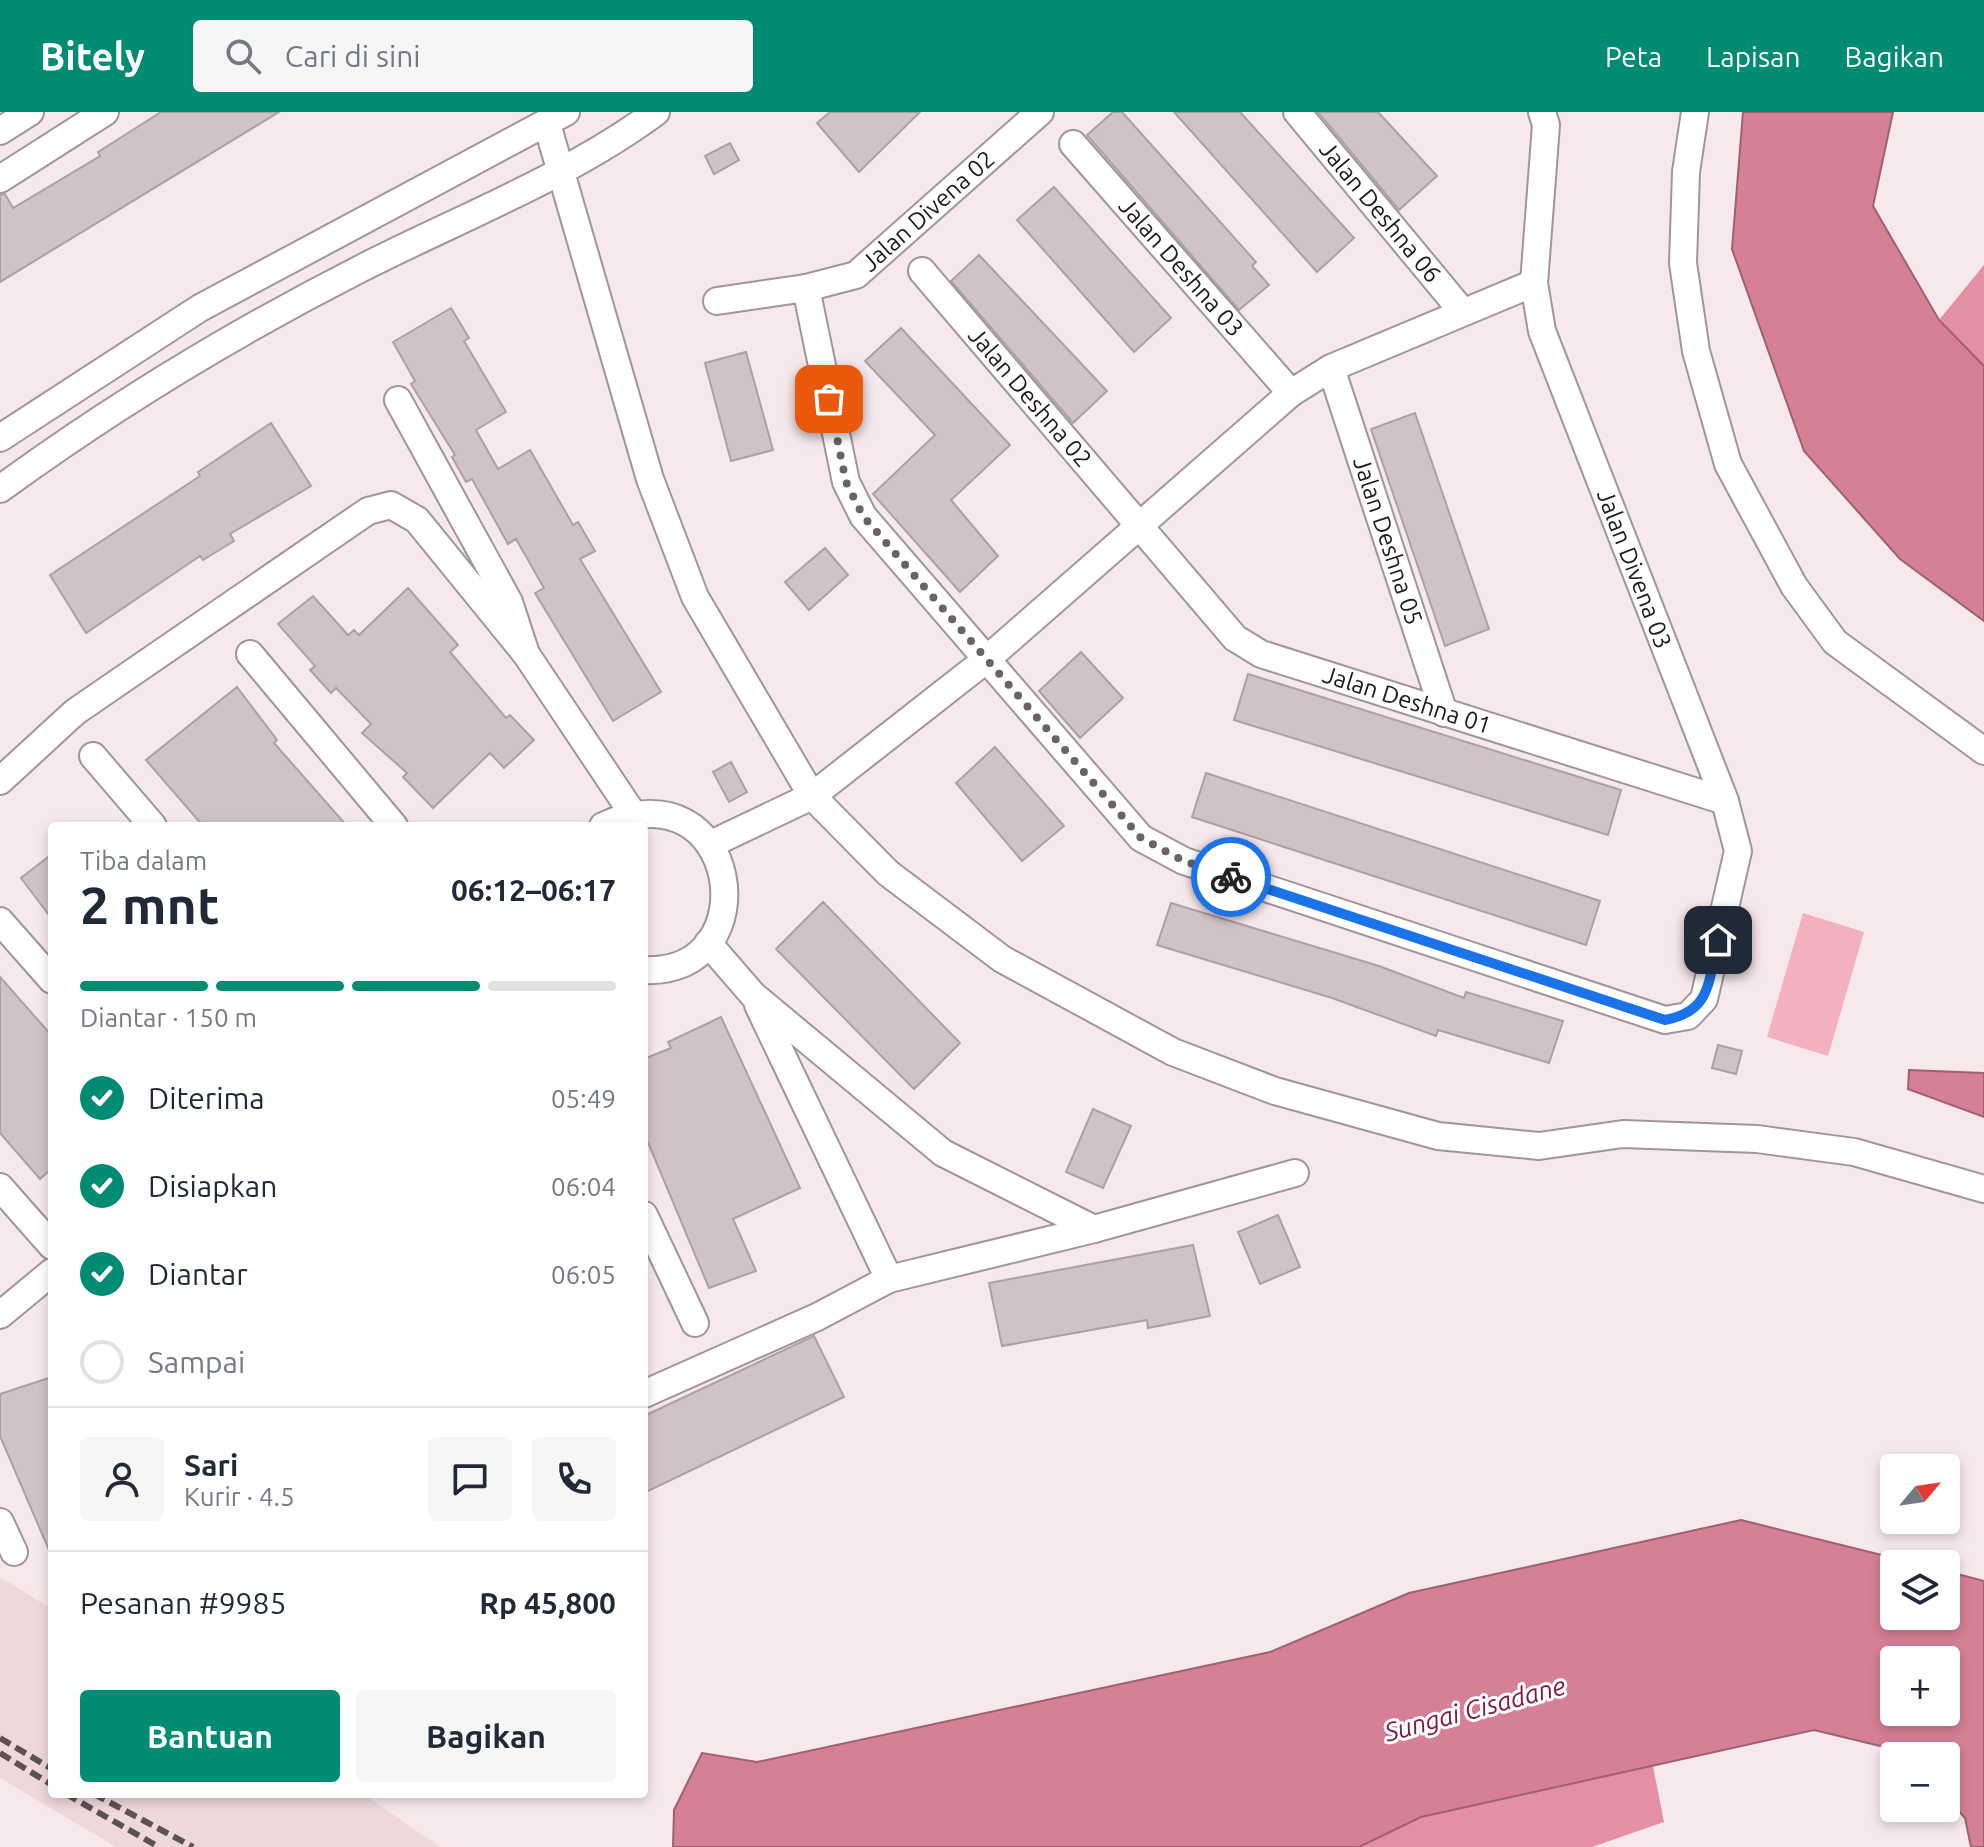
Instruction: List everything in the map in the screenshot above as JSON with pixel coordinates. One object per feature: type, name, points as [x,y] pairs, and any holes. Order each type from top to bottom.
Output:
[{"type":"street","points":[[0,131],[30,112]]},
{"type":"street","points":[[0,179],[105,112]]},
{"type":"street","points":[[0,489],[79,431],[216,348],[359,269],[562,168],[656,112]]},
{"type":"street","name":"Jalan Divena 02","points":[[717,301],[806,288],[856,275],[1040,112]]},
{"type":"street","name":"Jalan Deshna 06","points":[[1297,112],[1462,311]]},
{"type":"street","name":"Jalan Divena 03","points":[[987,659],[1141,838],[1184,861],[1665,1020],[1688,1016],[1704,999],[1738,851],[1725,801],[1542,331],[1534,283],[1546,125],[1542,112]]},
{"type":"street","points":[[1695,112],[1686,172],[1683,263],[1696,351],[1728,464],[1794,586],[1835,642],[1984,751]]},
{"type":"street","points":[[0,438],[200,308],[556,118],[562,168],[650,479],[695,597],[812,796],[888,873],[1002,959],[1173,1052],[1275,1091],[1438,1136],[1539,1146],[1623,1134],[1784,1141],[1870,1155],[1984,1189]]},
{"type":"street","name":"Jalan Deshna 03","points":[[1073,144],[1291,393]]},
{"type":"street","name":"Jalan Deshna 02","points":[[922,271],[1138,523]]},
{"type":"street","points":[[711,844],[812,796],[987,659],[1138,523],[1291,393],[1331,368],[1534,283]]},
{"type":"street","points":[[806,288],[846,482],[863,516],[987,659]]},
{"type":"street","name":"Jalan Deshna 05","points":[[1331,368],[1444,713]]},
{"type":"street","points":[[398,400],[509,602],[526,654]]},
{"type":"street","points":[[0,781],[75,712],[368,511],[391,505],[417,520],[526,654],[633,814]]},
{"type":"street","name":"Jalan Deshna 01","points":[[1138,523],[1235,638],[1261,654],[1725,801]]},
{"type":"street","points":[[250,654],[391,822]]},
{"type":"street","points":[[93,756],[150,822]]},
{"type":"street","points":[[613,822],[633,814],[662,814],[689,824],[711,844],[723,868],[727,894],[722,920],[708,943],[686,961],[659,970],[648,970]]},
{"type":"street","points":[[0,921],[48,975]]},
{"type":"street","points":[[708,943],[753,995],[943,1153],[1094,1229]]},
{"type":"street","points":[[753,995],[889,1279]]},
{"type":"street","points":[[648,1392],[804,1323],[889,1279],[1094,1229],[1295,1173]]},
{"type":"street","points":[[0,1187],[48,1241]]},
{"type":"street","points":[[648,1223],[695,1323]]},
{"type":"street","points":[[0,1315],[48,1275]]},
{"type":"street","points":[[0,1522],[14,1552]]},
{"type":"shaded area","points":[[1984,265],[1984,366],[1939,320]]},
{"type":"shaded area","points":[[1803,913],[1864,932],[1828,1056],[1767,1037]]},
{"type":"shaded area","points":[[0,1577],[48,1607],[48,1798],[369,1798],[440,1847],[116,1847],[0,1778]]},
{"type":"shaded area","points":[[1653,1766],[1664,1822],[1592,1847],[1359,1847],[1421,1817]]},
{"type":"water","points":[[1743,112],[1893,112],[1873,206],[1939,320],[1984,366],[1984,621],[1900,559],[1804,451],[1732,249]]},
{"type":"water","points":[[1909,1070],[1984,1073],[1984,1117],[1908,1089]]},
{"type":"water","name":"Sungai Cisadane","points":[[1741,1520],[1880,1555],[1880,1630],[1960,1630],[1960,1575],[1984,1581],[1984,1847],[1971,1847],[1965,1818],[1960,1812],[1960,1742],[1880,1742],[1880,1746],[1814,1730],[1421,1817],[1359,1847],[673,1847],[674,1810],[702,1753],[757,1762],[1270,1652],[1409,1593]]},
{"type":"building","points":[[161,112],[279,112],[0,282],[0,195],[5,194],[13,208],[100,156],[98,152]]},
{"type":"building","points":[[830,112],[920,112],[859,172],[817,123]]},
{"type":"building","points":[[1113,112],[1122,112],[1256,262],[1252,266],[1269,285],[1239,310],[1087,135]]},
{"type":"building","points":[[1174,112],[1240,112],[1354,238],[1317,272]]},
{"type":"building","points":[[1318,112],[1378,112],[1437,176],[1399,210]]},
{"type":"building","points":[[730,143],[739,160],[714,174],[705,156]]},
{"type":"building","points":[[1054,187],[1171,318],[1134,352],[1017,220]]},
{"type":"building","points":[[979,255],[1107,391],[1073,423],[951,281]]},
{"type":"building","points":[[451,308],[469,338],[464,341],[506,412],[476,430],[498,469],[530,450],[573,525],[578,522],[595,551],[580,559],[661,692],[613,721],[535,593],[544,588],[516,539],[508,544],[472,479],[466,482],[452,457],[455,455],[411,384],[415,381],[393,342]]},
{"type":"building","points":[[901,328],[1010,445],[951,500],[998,556],[960,592],[873,494],[935,435],[865,361]]},
{"type":"building","points":[[746,352],[773,450],[731,461],[705,363]]},
{"type":"building","points":[[1415,413],[1489,629],[1445,646],[1371,429]]},
{"type":"building","points":[[271,423],[311,486],[230,534],[234,541],[203,560],[200,556],[86,633],[50,575],[200,476],[198,472]]},
{"type":"building","points":[[825,548],[848,575],[809,610],[785,582]]},
{"type":"building","points":[[408,588],[458,645],[450,652],[506,718],[510,715],[534,740],[504,768],[490,753],[433,808],[403,777],[407,773],[362,733],[371,724],[336,688],[331,693],[310,670],[315,666],[278,624],[313,596],[348,635],[354,630],[359,635]]},
{"type":"building","points":[[1081,652],[1123,698],[1080,738],[1039,691]]},
{"type":"building","points":[[1248,674],[1621,790],[1608,835],[1234,720]]},
{"type":"building","points":[[237,687],[277,740],[274,743],[343,822],[200,822],[146,760]]},
{"type":"building","points":[[995,747],[1064,826],[1022,861],[956,783]]},
{"type":"building","points":[[731,762],[747,792],[729,802],[713,772]]},
{"type":"building","points":[[1206,773],[1600,901],[1586,945],[1192,817]]},
{"type":"building","points":[[48,857],[48,914],[21,878]]},
{"type":"building","points":[[823,902],[960,1043],[914,1089],[776,949]]},
{"type":"building","points":[[1171,903],[1379,966],[1464,998],[1466,992],[1563,1021],[1549,1063],[1438,1030],[1436,1036],[1332,998],[1157,945]]},
{"type":"building","points":[[0,977],[48,1031],[48,1172],[40,1179],[0,1133]]},
{"type":"building","points":[[721,1017],[800,1188],[733,1219],[756,1271],[709,1288],[648,1143],[648,1057],[671,1048],[668,1042]]},
{"type":"building","points":[[1718,1045],[1742,1051],[1736,1074],[1712,1068]]},
{"type":"building","points":[[1093,1109],[1131,1126],[1103,1188],[1066,1172]]},
{"type":"building","points":[[1278,1215],[1300,1267],[1260,1284],[1238,1232]]},
{"type":"building","points":[[1193,1245],[1210,1316],[1148,1328],[1147,1320],[1002,1346],[989,1283]]},
{"type":"building","points":[[814,1336],[844,1397],[648,1491],[648,1414]]},
{"type":"building","points":[[48,1378],[48,1548],[0,1436],[0,1394]]},
{"type":"railway","points":[[0,1738],[48,1767]]},
{"type":"railway","points":[[0,1753],[48,1783]]},
{"type":"railway","points":[[73,1798],[159,1847]]},
{"type":"railway","points":[[101,1798],[193,1847]]},
{"type":"way so far","points":[[829,399],[846,482],[863,516],[1141,838],[1184,861],[1231,877]]},
{"type":"route","points":[[1231,877],[1665,1020],[1688,1016],[1704,999],[1718,940]]}]
